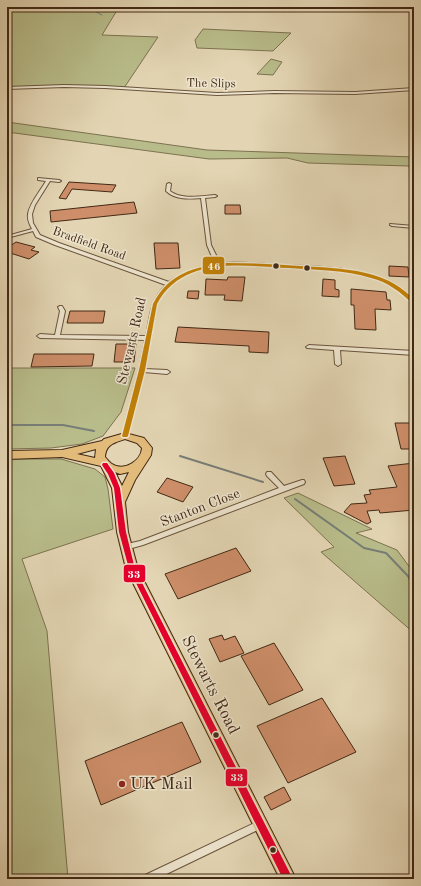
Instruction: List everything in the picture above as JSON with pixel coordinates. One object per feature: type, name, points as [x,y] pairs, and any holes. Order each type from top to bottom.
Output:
[{"type":"main road","points":[[7,455],[62,454],[104,444],[114,438],[125,436],[141,441],[146,446],[147,452],[145,458],[140,464],[132,468],[122,470],[113,469],[104,464],[62,454]]},
{"type":"main road","points":[[104,444],[99,453],[104,464]]},
{"type":"main road","name":"Stewarts Road","points":[[104,464],[116,484],[121,500],[125,547],[132,569],[288,879]]},
{"type":"main road","name":"Stewarts Road","points":[[121,500],[130,479],[140,464]]},
{"type":"street","name":"The Slips","points":[[7,88],[52,86],[105,87],[217,94],[274,92],[355,93],[414,89]]},
{"type":"street","points":[[39,179],[59,181]]},
{"type":"street","name":"Bradfield Road","points":[[49,180],[31,211],[31,223],[38,236],[169,284]]},
{"type":"street","points":[[169,184],[168,191],[174,195],[215,196]]},
{"type":"street","points":[[203,196],[209,245],[218,265]]},
{"type":"street","points":[[392,225],[414,227]]},
{"type":"street","points":[[7,238],[34,230]]},
{"type":"street","name":"Stewarts Road","points":[[125,436],[142,370],[155,304],[158,297],[169,284],[189,272],[218,265],[338,270],[360,273],[389,282],[408,295],[414,302]]},
{"type":"street","points":[[57,336],[63,311],[60,307]]},
{"type":"street","points":[[40,336],[148,338]]},
{"type":"street","points":[[309,347],[414,353]]},
{"type":"street","points":[[337,348],[338,364]]},
{"type":"street","points":[[142,370],[167,372]]},
{"type":"street","points":[[269,474],[283,489]]},
{"type":"street","name":"Stanton Close","points":[[125,547],[141,543],[302,482]]},
{"type":"street","points":[[146,879],[261,824]]},
{"type":"green space","points":[[7,7],[119,7],[102,35],[158,37],[124,88],[64,86],[7,88],[7,66],[10,64],[7,65]]},
{"type":"green space","points":[[203,29],[291,33],[273,51],[197,48],[195,40]]},
{"type":"green space","points":[[271,59],[282,62],[273,75],[257,74]]},
{"type":"green space","points":[[7,122],[207,150],[414,157],[414,194],[409,166],[308,163],[287,158],[209,159],[7,132]]},
{"type":"green space","points":[[7,368],[135,368],[121,412],[103,436],[82,444],[51,448],[7,449]]},
{"type":"green space","points":[[7,459],[61,459],[95,469],[105,477],[108,489],[113,529],[22,559],[47,631],[68,879],[7,879]]},
{"type":"green space","points":[[298,493],[372,529],[356,533],[397,550],[414,573],[414,633],[321,552],[334,547],[284,498]]},
{"type":"building","points":[[69,182],[116,185],[112,192],[72,189],[66,199],[59,198]]},
{"type":"building","points":[[134,202],[137,213],[51,222],[50,211]]},
{"type":"building","points":[[225,205],[240,205],[241,214],[225,214]]},
{"type":"building","points":[[16,242],[35,247],[31,250],[39,252],[29,259],[7,252],[7,248]]},
{"type":"building","points":[[154,243],[178,243],[180,268],[156,269]]},
{"type":"building","points":[[389,266],[408,267],[409,277],[389,276]]},
{"type":"building","points":[[228,277],[245,277],[242,301],[224,300],[225,295],[205,295],[206,279],[227,280]]},
{"type":"building","points":[[323,279],[335,280],[335,289],[339,290],[339,297],[322,296]]},
{"type":"building","points":[[351,289],[386,292],[387,300],[390,300],[391,310],[375,309],[376,330],[355,329],[354,305],[351,305]]},
{"type":"building","points":[[188,291],[199,291],[198,299],[187,298]]},
{"type":"building","points":[[70,311],[105,311],[103,323],[67,323]]},
{"type":"building","points":[[178,327],[269,332],[268,353],[249,352],[249,346],[175,342]]},
{"type":"building","points":[[116,344],[136,344],[134,362],[114,362]]},
{"type":"building","points":[[34,354],[94,354],[92,366],[31,367]]},
{"type":"building","points":[[395,423],[414,423],[414,449],[401,449]]},
{"type":"building","points":[[345,456],[355,484],[334,486],[323,458]]},
{"type":"building","points":[[414,463],[414,510],[380,513],[379,510],[367,511],[371,522],[367,524],[344,512],[351,504],[367,503],[364,495],[371,494],[369,490],[397,487],[388,466]]},
{"type":"building","points":[[167,478],[193,487],[183,502],[157,492]]},
{"type":"building","points":[[236,548],[251,571],[178,599],[165,574]]},
{"type":"building","points":[[222,635],[224,640],[235,636],[244,653],[220,662],[209,639]]},
{"type":"building","points":[[274,643],[303,690],[269,705],[241,656]]},
{"type":"building","points":[[322,698],[356,752],[288,783],[257,726]]},
{"type":"building","name":"UK Mail","points":[[182,722],[201,762],[101,805],[85,761]]},
{"type":"building","points":[[284,787],[291,800],[271,810],[264,797]]},
{"type":"waterway","points":[[87,7],[102,15]]},
{"type":"waterway","points":[[7,425],[63,425],[94,431]]},
{"type":"waterway","points":[[180,456],[263,482]]},
{"type":"waterway","points":[[295,499],[364,548],[386,553],[408,576],[414,588]]},
{"type":"transit line","name":"46","points":[[125,436],[142,370],[155,304],[160,294],[167,286],[184,275],[215,265],[226,264],[342,270],[374,277],[389,283],[402,291],[414,302]]},
{"type":"transit line","name":"33","points":[[105,465],[115,481],[119,495],[123,532],[132,569],[288,879]]},
{"type":"place","name":"UK Mail","points":[[122,784]]}]
